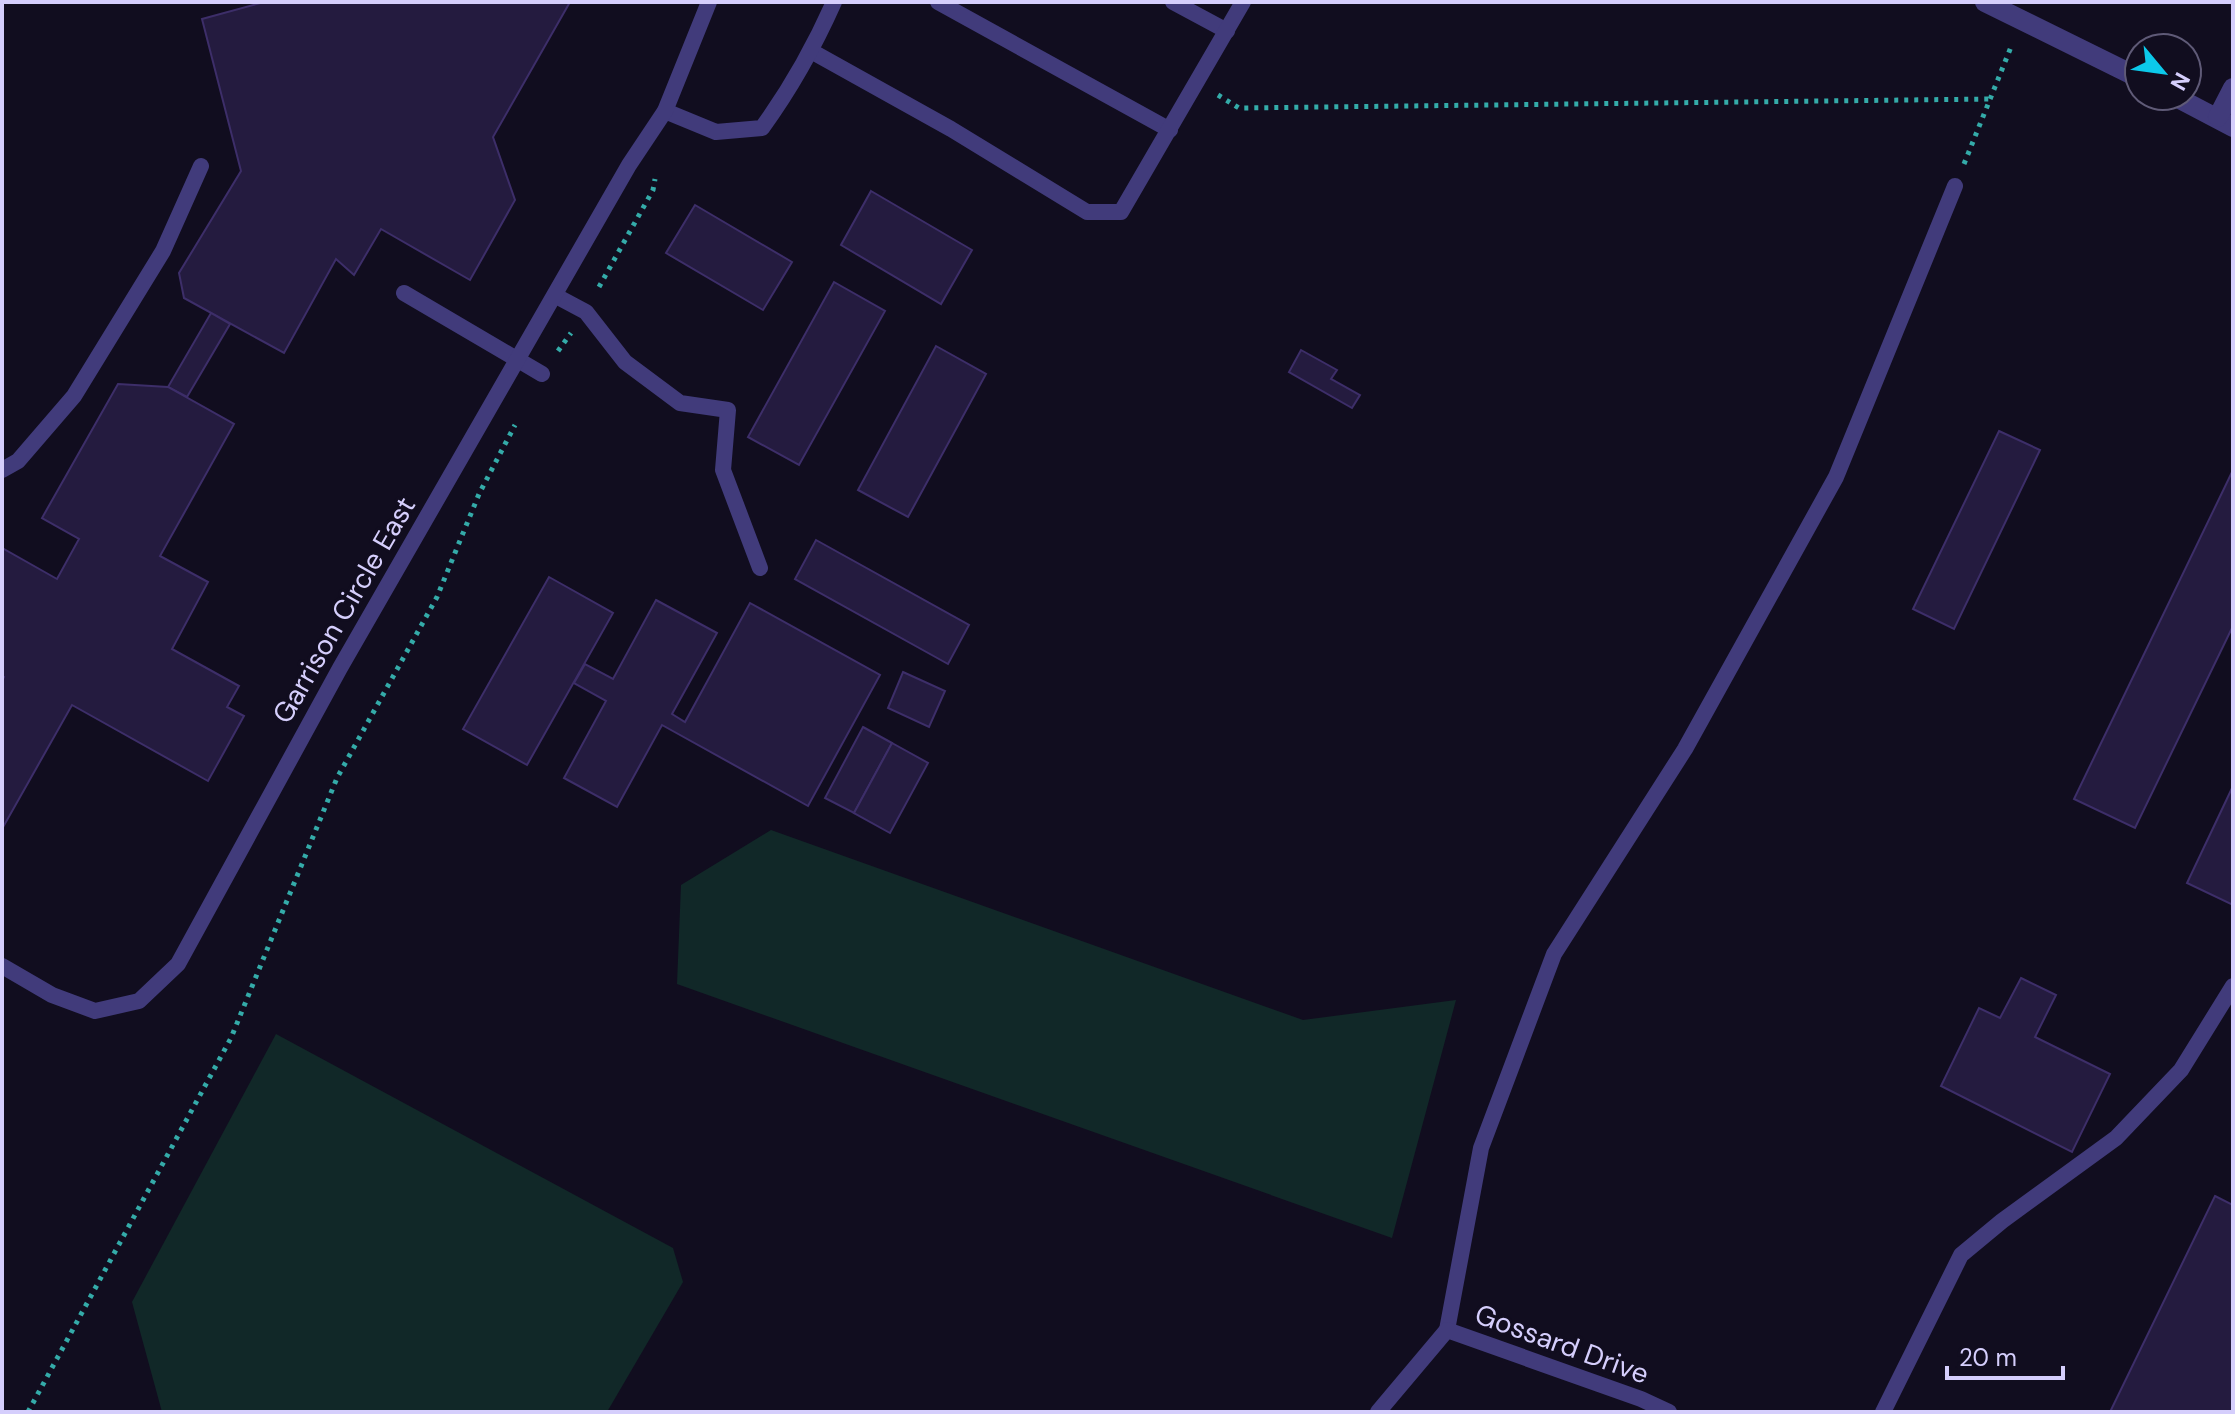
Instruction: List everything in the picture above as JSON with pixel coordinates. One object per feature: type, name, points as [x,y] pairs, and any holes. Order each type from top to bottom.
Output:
[{"type":"street","points":[[1985,2],[2123,70]]},
{"type":"street","points":[[2203,111],[2225,122],[2233,88]]},
{"type":"lane","name":"Garrison Circle East","points":[[2,966],[52,995],[95,1011],[139,1001],[178,964],[340,668],[629,165],[665,111],[709,2]]},
{"type":"lane","points":[[665,111],[716,132],[762,128],[789,90],[834,2]]},
{"type":"lane","points":[[938,2],[1170,130]]},
{"type":"lane","points":[[1173,2],[1227,31]]},
{"type":"lane","points":[[811,51],[951,129],[1087,212],[1121,212],[1243,2]]},
{"type":"lane","points":[[2,470],[18,461],[74,396],[163,251],[201,166]]},
{"type":"lane","points":[[1447,1330],[1481,1148],[1554,954],[1685,749],[1836,477],[1955,186]]},
{"type":"lane","points":[[404,293],[542,374]]},
{"type":"lane","points":[[556,296],[586,312],[625,362],[680,403],[728,410],[723,470],[760,568]]},
{"type":"lane","points":[[1883,1412],[1961,1255],[2002,1221],[2116,1138],[2181,1070],[2233,986]]},
{"type":"lane","name":"Gossard Drive","points":[[1378,1412],[1447,1330],[1641,1399],[1669,1412]]},
{"type":"path","points":[[1955,186],[2022,20]]},
{"type":"path","points":[[1196,83],[1239,108],[1990,99]]},
{"type":"path","points":[[28,1412],[231,1038],[337,778],[437,597],[479,494],[542,374],[586,312],[653,190],[656,174]]},
{"type":"green space","points":[[771,830],[1303,1020],[1456,1000],[1392,1238],[677,984],[681,885]]},
{"type":"green space","points":[[276,1034],[673,1248],[683,1282],[607,1412],[162,1412],[132,1302]]},
{"type":"building","points":[[264,2],[570,2],[493,137],[515,200],[470,280],[381,229],[354,275],[336,259],[284,353],[184,298],[179,273],[241,171],[202,19]]},
{"type":"building","points":[[871,191],[972,250],[941,304],[841,245]]},
{"type":"building","points":[[695,205],[792,262],[763,310],[666,253]]},
{"type":"building","points":[[834,282],[885,311],[799,465],[748,437]]},
{"type":"building","points":[[211,313],[230,324],[187,397],[168,387]]},
{"type":"building","points":[[936,346],[986,374],[908,517],[858,490]]},
{"type":"building","points":[[1301,350],[1337,370],[1331,379],[1360,395],[1352,408],[1289,372]]},
{"type":"building","points":[[118,384],[168,387],[234,424],[160,556],[208,582],[172,649],[239,686],[227,707],[244,716],[208,781],[72,705],[2,829],[2,548],[57,579],[79,539],[42,518]]},
{"type":"building","points":[[1999,431],[2040,450],[1954,629],[1913,609]]},
{"type":"building","points":[[2233,470],[2233,626],[2135,828],[2074,799]]},
{"type":"building","points":[[816,540],[969,625],[948,664],[795,579]]},
{"type":"building","points":[[549,577],[613,613],[527,765],[463,729]]},
{"type":"building","points":[[656,600],[717,633],[672,714],[685,722],[750,603],[880,675],[808,806],[662,725],[617,807],[564,778],[606,701],[574,683],[585,664],[613,679]]},
{"type":"building","points":[[903,672],[945,691],[929,727],[888,708]]},
{"type":"building","points":[[863,727],[892,743],[854,813],[825,798]]},
{"type":"building","points":[[892,743],[928,763],[890,833],[854,813]]},
{"type":"building","points":[[2233,786],[2233,905],[2187,883]]},
{"type":"building","points":[[2021,978],[2056,995],[2035,1037],[2110,1074],[2072,1152],[1941,1086],[1979,1008],[2000,1018]]},
{"type":"building","points":[[2215,1196],[2233,1205],[2233,1412],[2110,1412]]}]
